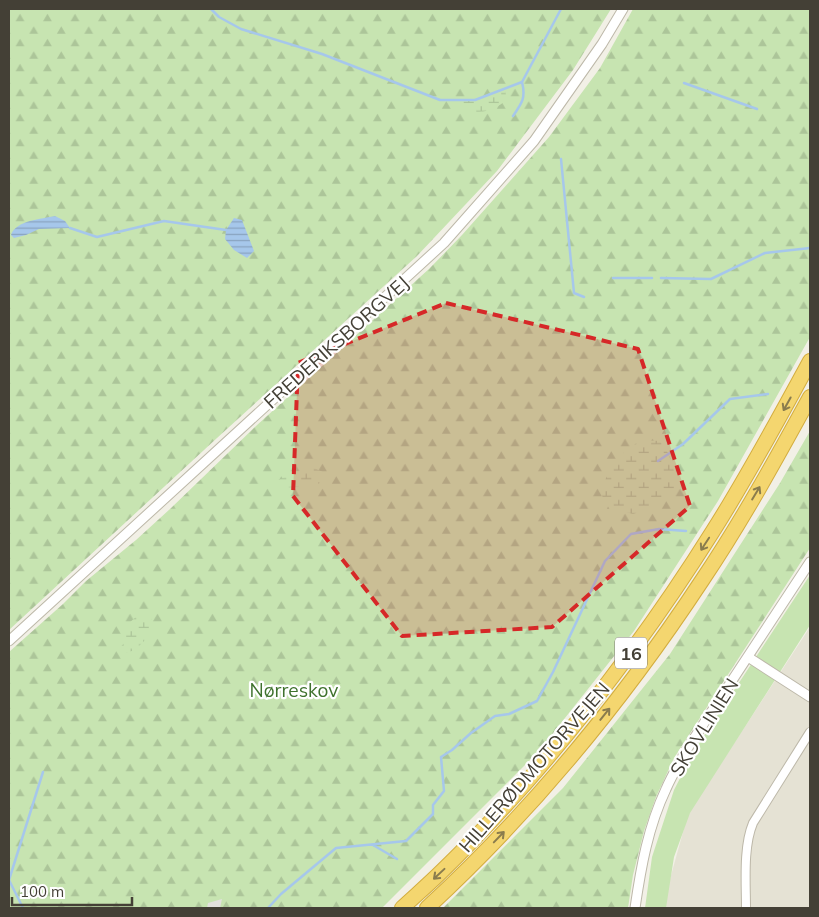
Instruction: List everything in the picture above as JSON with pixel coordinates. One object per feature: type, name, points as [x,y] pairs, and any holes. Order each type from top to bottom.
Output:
[{"type":"highway","name":"HILLERØDMOTORVEJEN","points":[[402,908],[444,869],[549,756],[642,638],[714,530],[810,361]]},
{"type":"highway","name":"HILLERØDMOTORVEJEN","points":[[427,908],[513,823],[607,713],[655,649],[704,579],[773,464],[810,397]]},
{"type":"street","name":"FREDERIKSBORGVEJ","points":[[9,641],[444,244],[534,140],[602,44],[623,9]]},
{"type":"street","name":"SKOVLINIEN","points":[[636,908],[640,872],[650,832],[665,790],[687,748],[810,562]]},
{"type":"street","points":[[748,657],[810,698]]},
{"type":"street","points":[[746,908],[747,844],[752,823],[810,732]]},
{"type":"highlighted area","points":[[446,303],[638,349],[690,506],[552,627],[402,636],[293,496],[298,363]]},
{"type":"shaded area","points":[[810,627],[810,908],[662,908],[688,814]]},
{"type":"shaded area","points":[[222,899],[220,908],[207,908],[208,903]]},
{"type":"green space","points":[[9,9],[611,9],[573,70],[497,171],[417,256],[9,630]]},
{"type":"green space","name":"Nørreskov","points":[[633,9],[810,9],[810,337],[718,501],[634,631],[538,752],[382,908],[9,908],[9,652],[86,581],[170,509],[256,426],[430,268],[549,137],[600,68]]},
{"type":"green space","points":[[505,91],[507,99],[499,106],[489,110],[479,112],[466,109],[457,104],[462,100],[474,101],[490,93]]},
{"type":"green space","points":[[810,431],[810,548],[674,758],[656,797],[644,831],[633,875],[628,908],[443,908],[563,788],[670,654],[780,483]]},
{"type":"green space","points":[[641,440],[660,441],[665,447],[673,465],[676,485],[668,498],[655,507],[633,514],[619,510],[610,510],[601,494],[606,478],[625,451]]},
{"type":"green space","points":[[314,468],[325,473],[323,482],[311,486],[278,488],[274,482],[295,472]]},
{"type":"green space","points":[[810,575],[810,625],[690,813],[674,857],[666,908],[645,908],[652,857],[674,790],[694,751]]},
{"type":"green space","points":[[148,612],[154,625],[148,637],[135,650],[122,654],[118,650],[124,643],[127,625],[139,614]]},
{"type":"water","points":[[55,216],[65,221],[70,228],[39,229],[14,238],[11,235],[18,226],[24,223]]},
{"type":"water","points":[[234,218],[242,220],[254,251],[247,258],[234,250],[225,239],[226,230]]},
{"type":"waterway","points":[[211,9],[219,17],[241,29],[322,54],[440,100],[475,100],[522,82],[524,92],[522,100],[513,116]]},
{"type":"waterway","points":[[522,82],[561,9]]},
{"type":"waterway","points":[[684,83],[757,109]]},
{"type":"waterway","points":[[561,159],[574,293],[584,297]]},
{"type":"waterway","points":[[70,228],[97,237],[164,221],[226,230]]},
{"type":"waterway","points":[[661,278],[711,279],[765,253],[810,248]]},
{"type":"waterway","points":[[613,278],[652,278]]},
{"type":"waterway","points":[[658,461],[683,444],[730,399],[768,394]]},
{"type":"waterway","points":[[268,908],[281,894],[336,848],[406,841],[433,814],[433,805],[444,791],[441,757],[495,716],[509,714],[537,701],[553,672],[605,561],[631,534],[659,529],[686,531]]},
{"type":"waterway","points":[[23,908],[9,880],[43,772]]},
{"type":"waterway","points":[[373,845],[397,859]]}]
